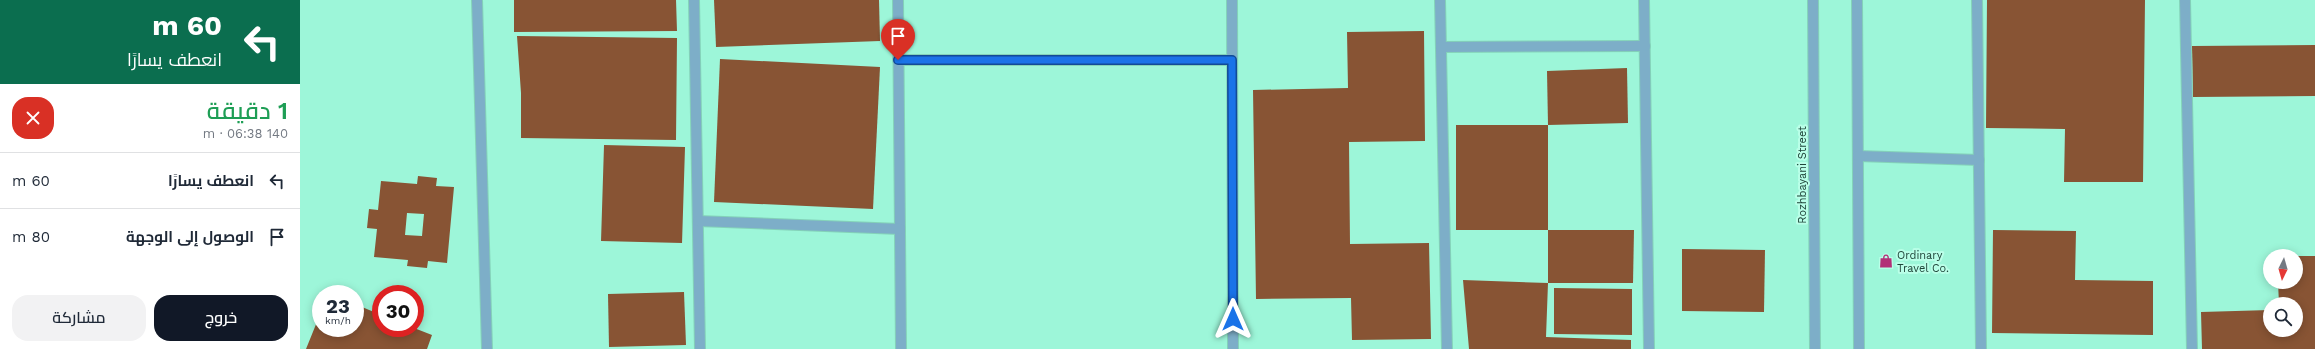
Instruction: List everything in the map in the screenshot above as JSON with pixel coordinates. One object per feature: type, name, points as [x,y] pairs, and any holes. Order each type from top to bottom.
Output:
[{"type":"street","points":[[477,0],[487,349]]},
{"type":"street","points":[[694,0],[700,349]]},
{"type":"street","points":[[898,0],[901,349]]},
{"type":"street","points":[[1232,0],[1233,349]]},
{"type":"street","points":[[1440,0],[1447,349]]},
{"type":"street","points":[[1644,0],[1649,349]]},
{"type":"street","name":"Rozhbayani Street","points":[[1813,0],[1815,349]]},
{"type":"street","points":[[1857,0],[1859,349]]},
{"type":"street","points":[[1978,0],[1981,349]]},
{"type":"street","points":[[2185,0],[2192,349]]},
{"type":"street","points":[[1441,47],[1645,46]]},
{"type":"street","points":[[898,60],[1232,60]]},
{"type":"street","points":[[1858,156],[1979,160]]},
{"type":"street","points":[[698,221],[900,229]]},
{"type":"building","points":[[514,0],[676,0],[677,31],[514,32]]},
{"type":"building","points":[[714,0],[879,0],[880,41],[716,47]]},
{"type":"building","points":[[1987,0],[2145,0],[2143,182],[2064,182],[2065,129],[1986,128]]},
{"type":"building","points":[[1424,31],[1425,141],[1349,142],[1350,244],[1429,243],[1431,339],[1352,340],[1351,298],[1256,299],[1253,90],[1348,88],[1347,32]]},
{"type":"building","points":[[517,36],[677,38],[676,140],[521,138],[521,93]]},
{"type":"building","points":[[2315,45],[2315,96],[2193,97],[2192,46]]},
{"type":"building","points":[[720,59],[880,67],[873,209],[714,202]]},
{"type":"building","points":[[1627,68],[1628,123],[1548,125],[1547,71]]},
{"type":"building","points":[[1456,125],[1548,125],[1548,230],[1456,230]]},
{"type":"building","points":[[604,145],[685,147],[682,243],[601,241]]},
{"type":"building","points":[[418,176],[437,178],[436,186],[454,187],[447,263],[428,261],[427,268],[407,266],[408,260],[374,257],[377,229],[367,228],[369,209],[378,210],[381,181],[417,184]],"holes":[[[407,213],[424,214],[422,236],[405,235]]]},
{"type":"building","points":[[1548,230],[1634,230],[1633,283],[1548,283]]},
{"type":"building","points":[[1993,230],[2076,231],[2075,280],[2153,281],[2153,335],[1992,333]]},
{"type":"building","points":[[1682,249],[1765,250],[1764,312],[1682,311]]},
{"type":"building","points":[[2303,256],[2315,256],[2315,349],[2202,349],[2201,312],[2263,310],[2263,337],[2303,337],[2303,297],[2279,297],[2278,289],[2303,289]]},
{"type":"building","points":[[1463,280],[1548,283],[1546,337],[1631,340],[1631,349],[1469,349]]},
{"type":"building","points":[[1554,288],[1632,289],[1632,335],[1554,334]]},
{"type":"building","points":[[684,292],[686,345],[609,347],[608,294]]},
{"type":"building","points":[[364,308],[372,311],[372,337],[424,337],[424,332],[432,335],[427,349],[306,349],[312,334],[312,337],[364,337]]},
{"type":"place","name":"Ordinary Travel Co.","points":[[1886,261]]},
{"type":"route","points":[[898,60],[1232,60],[1233,319]]}]
